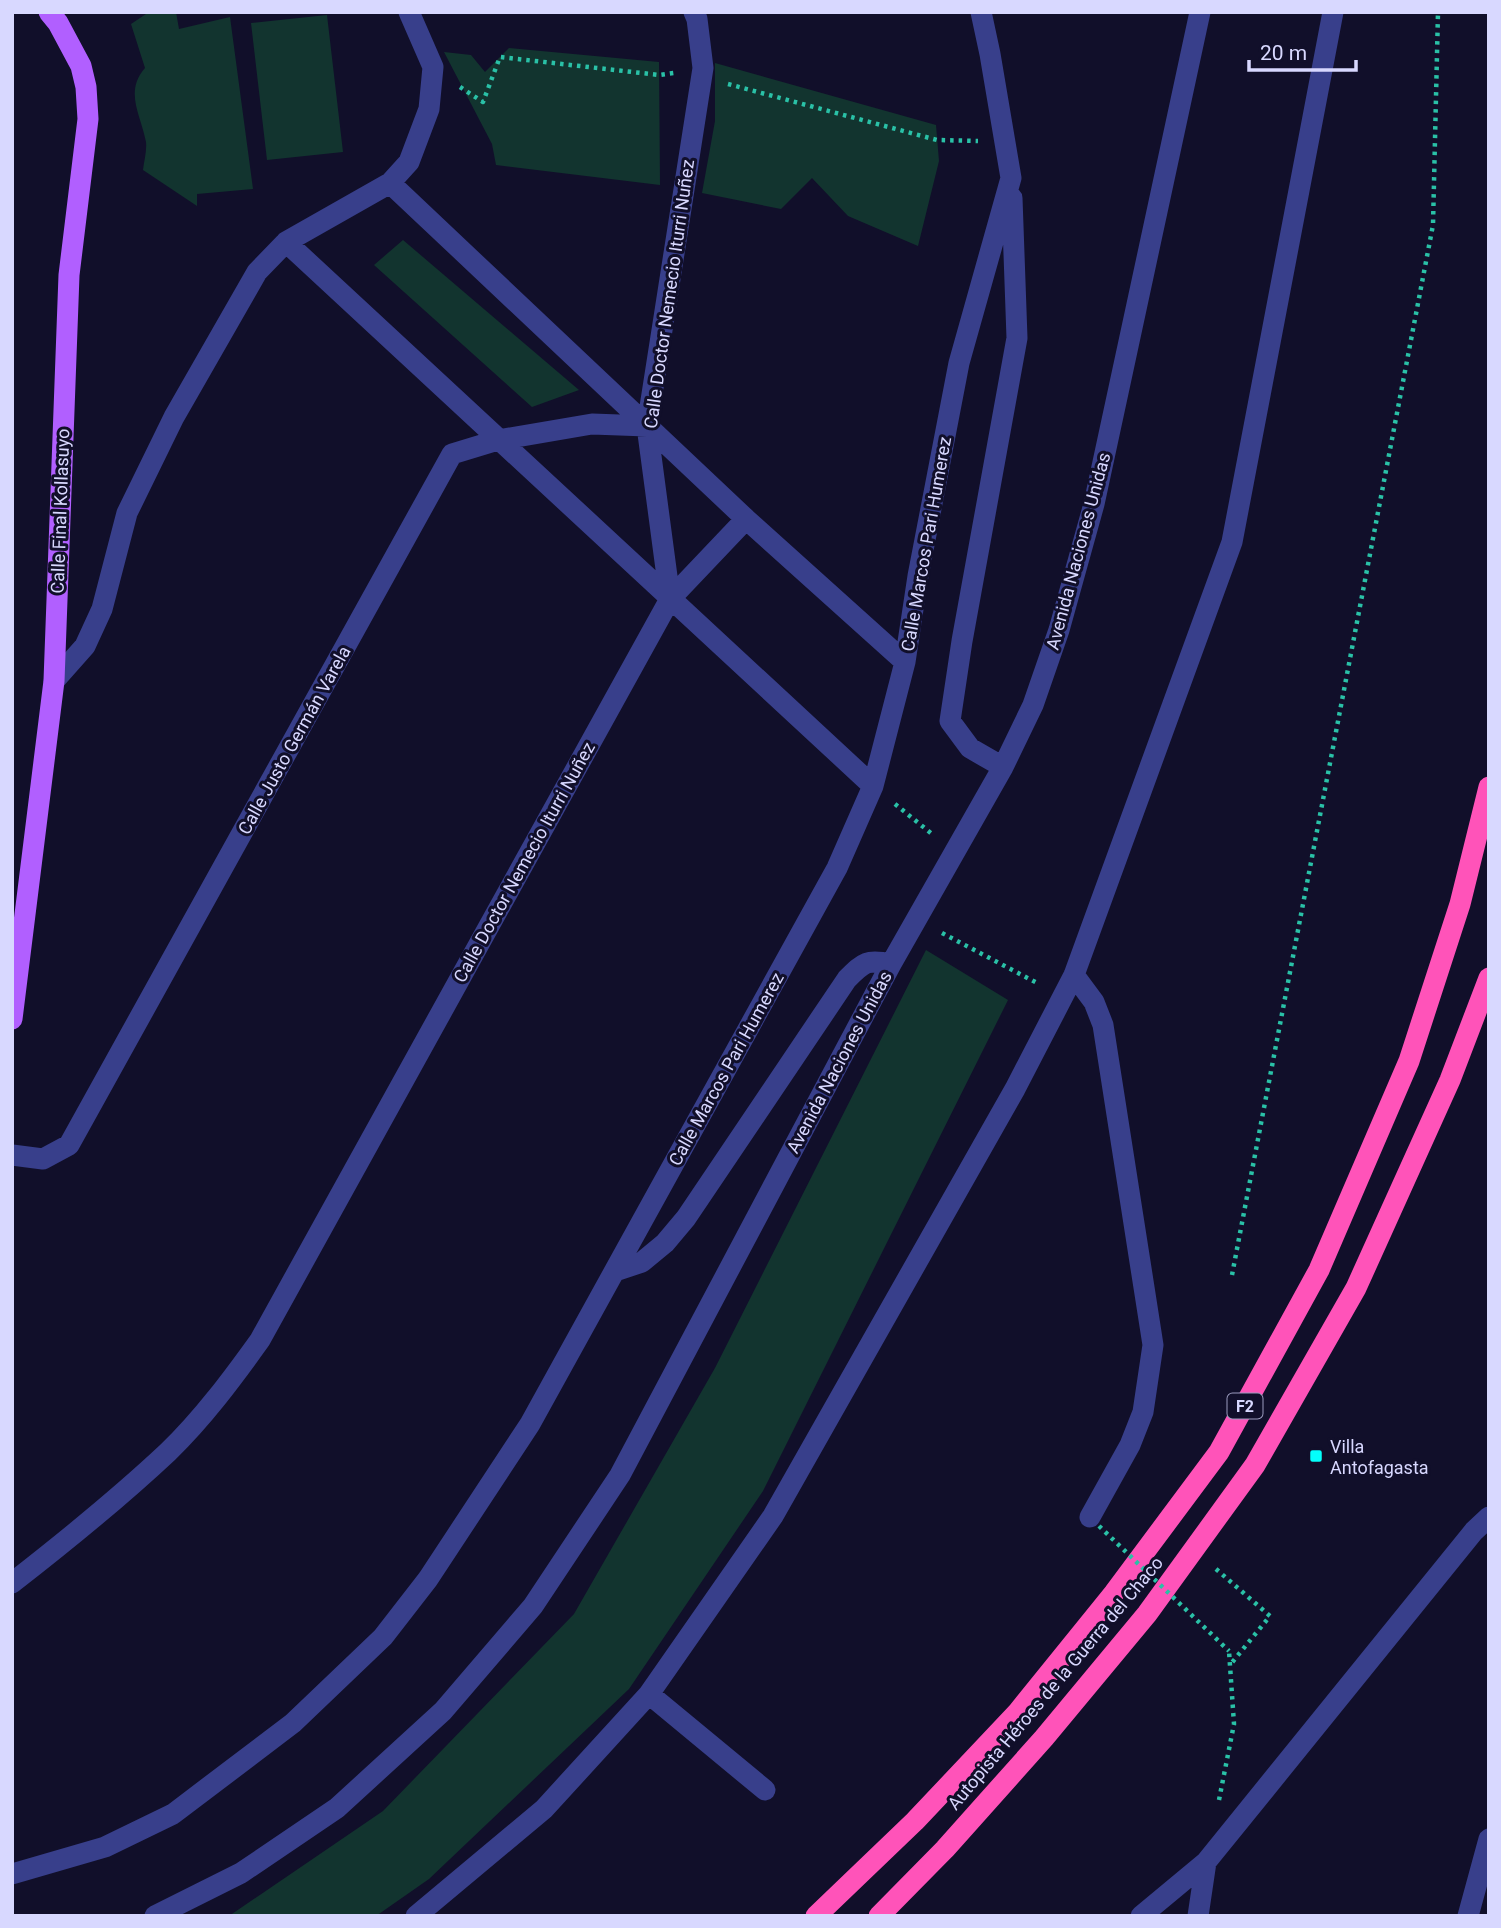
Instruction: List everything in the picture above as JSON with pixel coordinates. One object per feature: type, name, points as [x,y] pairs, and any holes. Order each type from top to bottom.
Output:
[{"type":"highway","name":"Autopista Héroes de la Guerra del Chaco","points":[[816,1916],[915,1821],[1017,1713],[1114,1593],[1219,1452],[1319,1270],[1409,1061],[1460,904],[1489,787]]},
{"type":"highway","name":"Autopista Héroes de la Guerra del Chaco","points":[[879,1916],[946,1849],[1044,1738],[1147,1614],[1255,1465],[1356,1288],[1450,1080],[1489,978]]},
{"type":"main road","name":"Calle Final Kollasuyo","points":[[12,1019],[54,681],[69,275],[88,118],[86,87],[81,66],[58,23],[49,12]]},
{"type":"street","points":[[54,681],[85,646],[91,634],[102,609],[127,513],[174,416],[257,272],[286,243],[390,183],[409,162],[429,109],[433,67],[409,12]]},
{"type":"street","name":"Calle Doctor Nemecio Iturri Nuñez","points":[[12,1583],[61,1545],[169,1451],[223,1391],[260,1340],[670,599],[647,426],[704,68],[694,12]]},
{"type":"street","name":"Calle Marcos Pari Humerez","points":[[12,1874],[105,1847],[173,1814],[293,1723],[383,1637],[428,1579],[530,1424],[838,868],[873,786],[905,662],[918,576],[959,363],[1011,178],[981,12]]},
{"type":"street","name":"Avenida Naciones Unidas","points":[[155,1916],[241,1873],[337,1808],[443,1711],[533,1606],[620,1475],[891,964],[1003,767],[1032,705],[1059,630],[1094,504],[1200,12]]},
{"type":"street","points":[[416,1916],[544,1809],[649,1694],[773,1516],[1015,1089],[1074,975],[1232,541],[1333,12]]},
{"type":"street","points":[[1003,767],[970,748],[950,721],[1017,338],[1011,178]]},
{"type":"street","points":[[390,183],[746,519],[905,662]]},
{"type":"street","points":[[286,243],[873,786]]},
{"type":"street","name":"Calle Justo Germán Varela","points":[[12,1155],[43,1159],[69,1145],[452,454],[498,440],[592,424],[647,426]]},
{"type":"street","points":[[670,599],[746,519]]},
{"type":"street","points":[[615,1271],[642,1262],[665,1243],[686,1218],[847,979],[863,962],[891,964]]},
{"type":"street","points":[[1074,975],[1094,1002],[1102,1025],[1153,1345],[1143,1412],[1095,1521]]},
{"type":"street","points":[[1141,1916],[1206,1862],[1466,1541],[1489,1517]]},
{"type":"street","points":[[649,1694],[765,1790]]},
{"type":"street","points":[[1468,1916],[1489,1839]]},
{"type":"street","points":[[1198,1916],[1206,1862]]},
{"type":"path","points":[[1232,1275],[1433,225],[1438,12]]},
{"type":"path","points":[[873,786],[954,853]]},
{"type":"path","points":[[916,920],[1063,996]]},
{"type":"path","points":[[1095,1521],[1229,1651],[1234,1724],[1216,1812]]},
{"type":"path","points":[[1194,1550],[1270,1616],[1230,1666]]},
{"type":"green space","points":[[149,12],[176,12],[179,29],[230,17],[253,189],[197,194],[197,206],[143,170],[146,142],[135,95],[139,77],[145,68],[131,24]]},
{"type":"green space","points":[[327,15],[343,152],[267,160],[251,23]]},
{"type":"green space","points":[[509,48],[659,62],[660,185],[496,165],[492,144],[444,52],[471,55],[485,72]]},
{"type":"green space","points":[[715,63],[936,125],[939,161],[918,246],[848,216],[812,178],[781,209],[702,193],[715,121]]},
{"type":"green space","points":[[403,240],[579,390],[532,407],[374,265]]},
{"type":"green space","points":[[926,950],[1008,1000],[763,1491],[629,1689],[429,1879],[376,1916],[229,1916],[383,1811],[574,1614],[715,1368]]},
{"type":"place","name":"Villa Antofagasta","points":[[1316,1456]]}]
